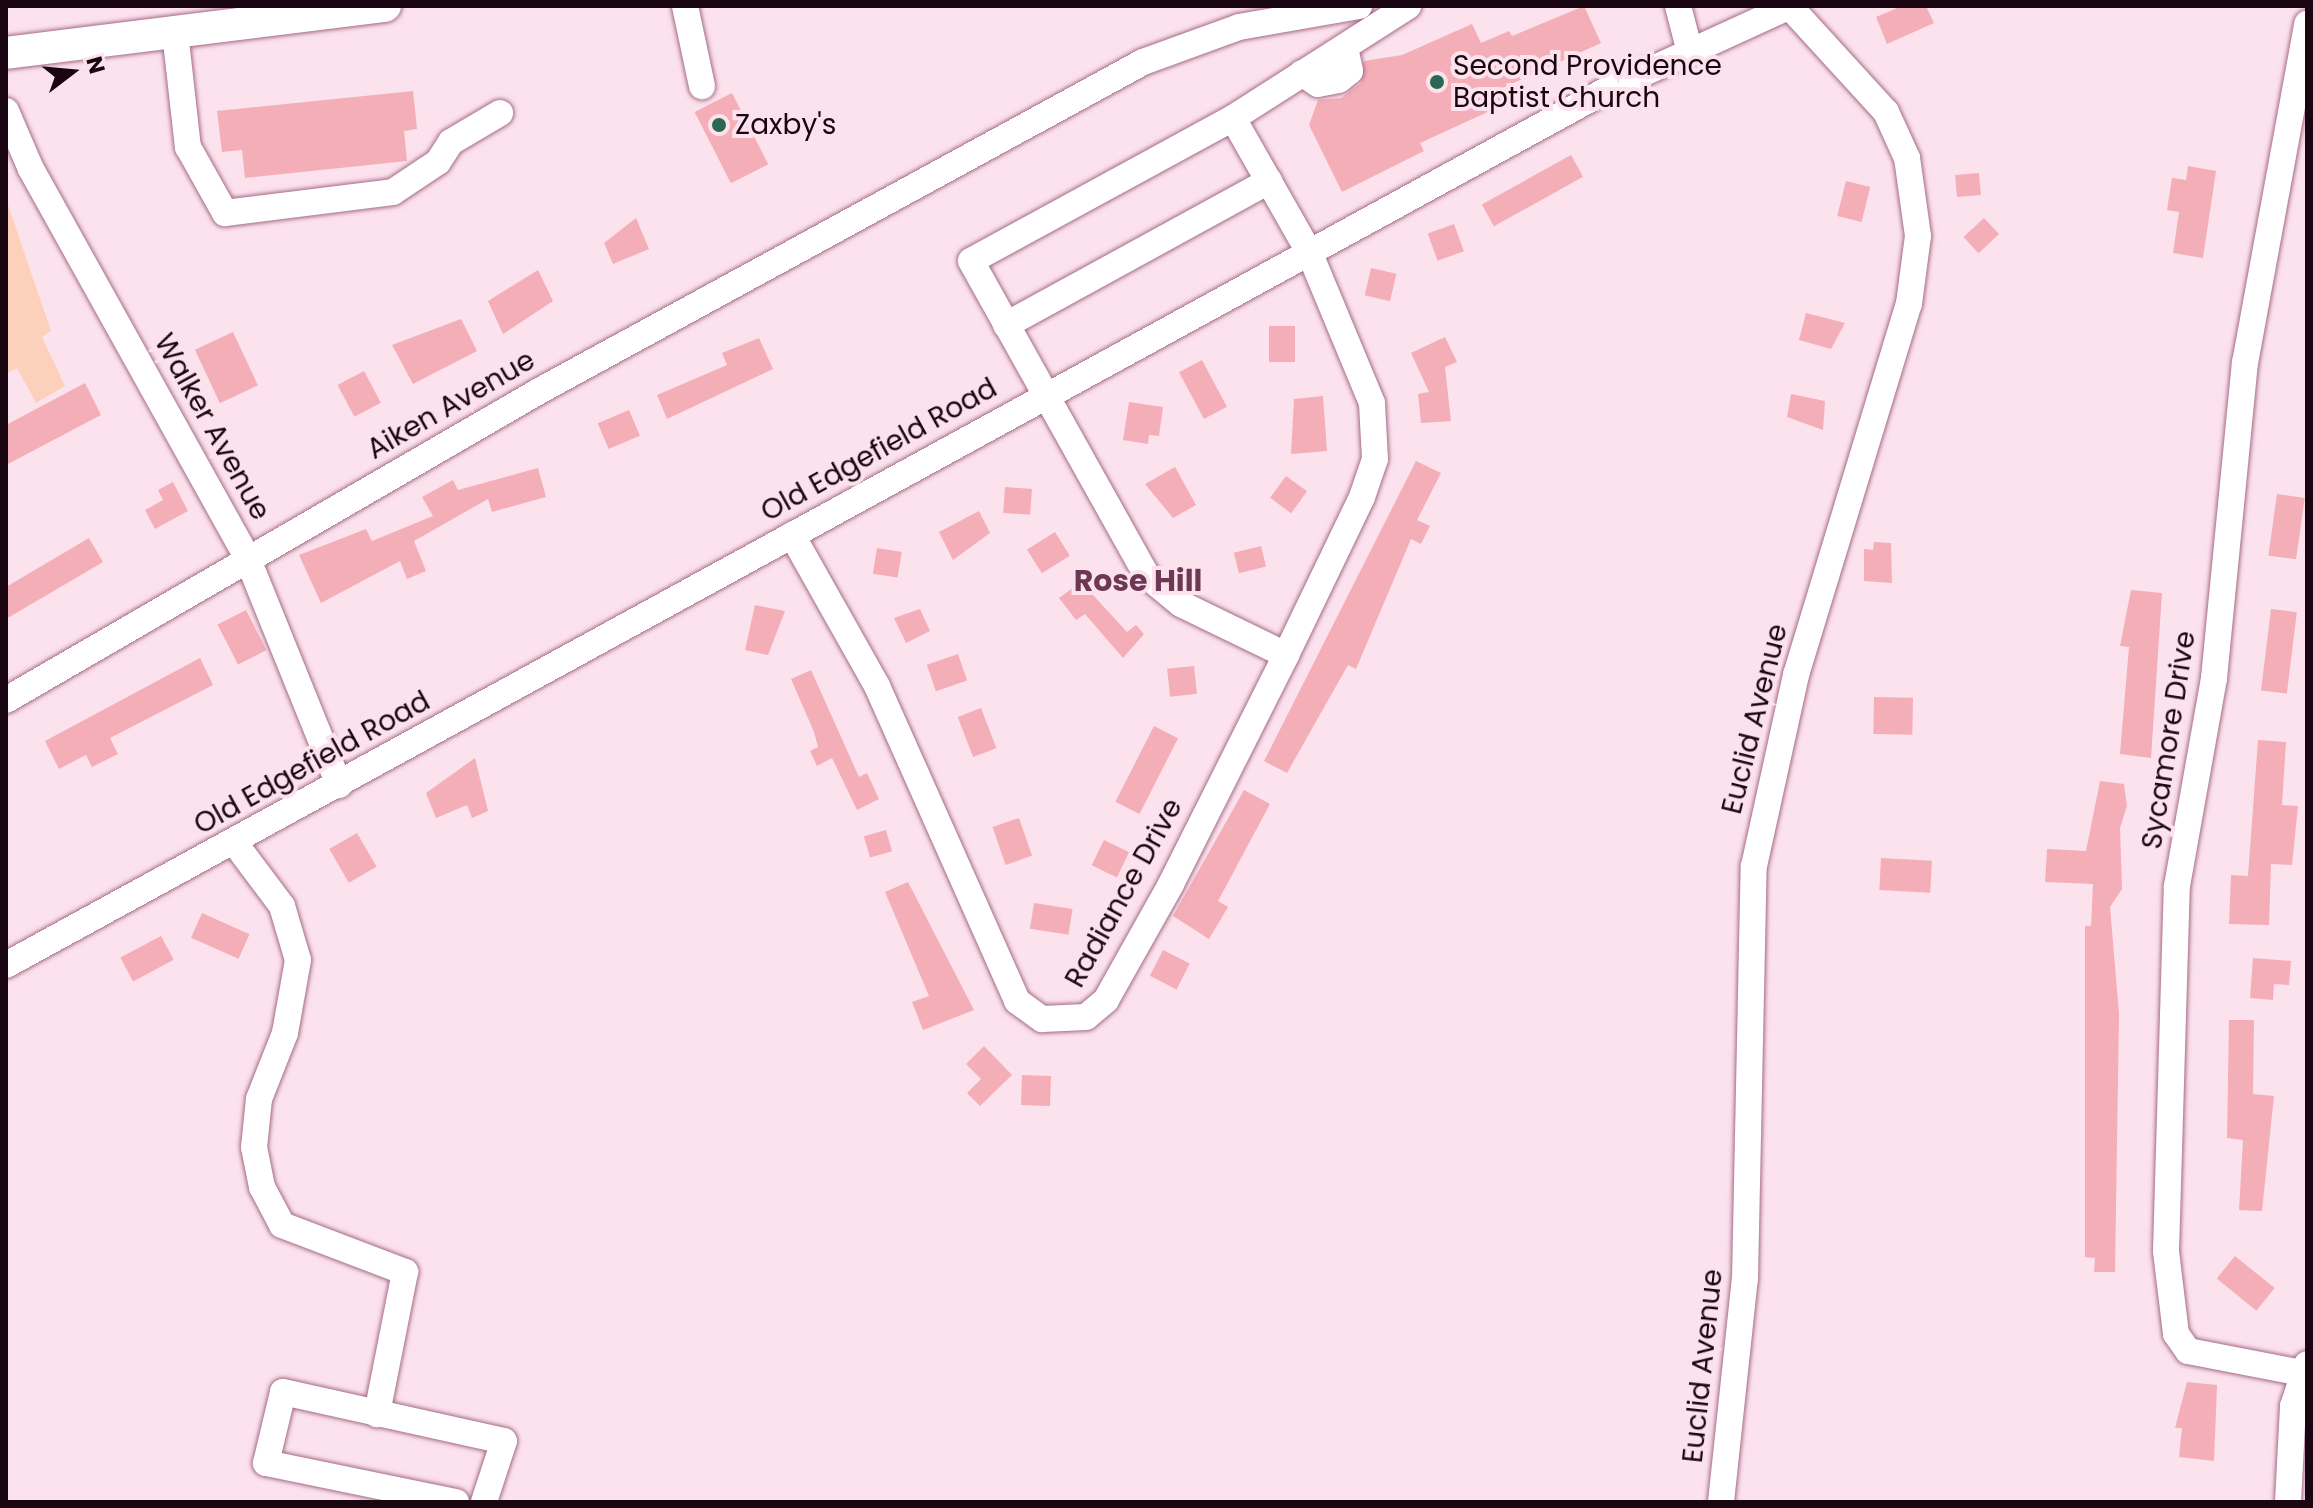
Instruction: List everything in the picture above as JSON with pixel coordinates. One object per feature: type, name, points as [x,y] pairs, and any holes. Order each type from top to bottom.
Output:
[{"type":"main road","points":[[6,53],[331,9],[385,6]]},
{"type":"street","points":[[685,6],[702,86]]},
{"type":"street","name":"Aiken Avenue","points":[[6,700],[247,557],[933,177],[1175,47],[1239,27],[1359,6]]},
{"type":"street","points":[[1286,655],[1181,604],[1147,576],[971,261],[1233,118],[1408,6]]},
{"type":"street","points":[[1678,6],[1690,52]]},
{"type":"street","name":"Old Edgefield Road","points":[[6,965],[1309,252],[1690,52],[1790,7]]},
{"type":"street","name":"Euclid Avenue","points":[[1721,1502],[1745,1279],[1754,866],[1796,675],[1909,304],[1918,236],[1907,158],[1886,112],[1790,7]]},
{"type":"street","name":"Sycamore Drive","points":[[2305,1368],[2188,1351],[2176,1334],[2166,1251],[2177,886],[2214,678],[2245,363],[2295,152],[2307,24]]},
{"type":"street","points":[[175,32],[188,147],[225,213],[393,192],[438,162],[451,142],[500,113]]},
{"type":"street","name":"Walker Avenue","points":[[6,111],[31,169],[247,557],[339,785]]},
{"type":"street","name":"Radiance Drive","points":[[792,535],[883,698],[1017,1001],[1042,1019],[1072,1022],[1106,1000],[1286,655],[1370,479],[1376,440],[1372,403],[1309,252],[1233,118]]},
{"type":"street","points":[[1006,325],[1269,181]]},
{"type":"street","points":[[234,842],[282,906],[298,960],[285,1033],[259,1099],[254,1147],[262,1187],[282,1225],[349,1255],[405,1272],[377,1414]]},
{"type":"street","points":[[2288,1502],[2293,1406],[2305,1368]]},
{"type":"street","points":[[456,1502],[266,1463],[283,1392],[504,1441],[484,1502]]},
{"type":"shaded area","points":[[6,199],[51,331],[42,337],[65,386],[36,403],[17,368],[6,374]]},
{"type":"building","points":[[1584,6],[1601,43],[1496,91],[1503,105],[1420,143],[1424,151],[1342,192],[1309,125],[1318,100],[1341,98],[1361,83],[1364,61],[1402,55],[1472,24],[1481,43],[1509,31],[1512,36]]},
{"type":"building","points":[[1902,6],[1926,6],[1934,23],[1887,44],[1876,17]]},
{"type":"building","points":[[413,91],[417,129],[404,131],[407,161],[245,178],[242,150],[222,152],[217,111]]},
{"type":"building","points":[[732,93],[768,164],[731,183],[695,112]]},
{"type":"building","points":[[1571,155],[1583,177],[1494,226],[1482,204]]},
{"type":"building","points":[[2188,166],[2216,171],[2203,258],[2173,253],[2179,212],[2167,210],[2172,178],[2186,180]]},
{"type":"building","points":[[1979,173],[1981,195],[1957,197],[1955,175]]},
{"type":"building","points":[[1846,181],[1870,187],[1862,222],[1837,216]]},
{"type":"building","points":[[636,218],[649,249],[613,264],[604,243]]},
{"type":"building","points":[[1984,218],[1999,234],[1979,253],[1964,237]]},
{"type":"building","points":[[1454,224],[1464,251],[1438,261],[1428,234]]},
{"type":"building","points":[[1371,268],[1396,274],[1390,301],[1365,295]]},
{"type":"building","points":[[538,270],[553,301],[503,334],[488,301]]},
{"type":"building","points":[[1806,313],[1845,323],[1831,349],[1799,340]]},
{"type":"building","points":[[461,319],[477,351],[413,384],[392,345]]},
{"type":"building","points":[[1269,326],[1295,326],[1295,362],[1269,362]]},
{"type":"building","points":[[233,332],[258,385],[220,403],[195,350]]},
{"type":"building","points":[[1445,337],[1457,362],[1445,367],[1451,421],[1421,423],[1418,394],[1429,392],[1411,353]]},
{"type":"building","points":[[759,338],[773,369],[667,419],[657,395],[727,365],[722,353]]},
{"type":"building","points":[[1202,360],[1227,407],[1204,419],[1179,372]]},
{"type":"building","points":[[364,371],[381,403],[354,417],[338,385]]},
{"type":"building","points":[[85,383],[101,415],[6,465],[6,425]]},
{"type":"building","points":[[1791,394],[1825,401],[1823,430],[1787,417]]},
{"type":"building","points":[[1323,396],[1327,451],[1291,454],[1294,399]]},
{"type":"building","points":[[1129,402],[1163,407],[1159,436],[1149,435],[1148,444],[1123,440]]},
{"type":"building","points":[[629,410],[640,436],[609,449],[598,423]]},
{"type":"building","points":[[1416,461],[1441,473],[1417,520],[1430,526],[1421,544],[1411,539],[1356,669],[1348,665],[1287,773],[1264,761]]},
{"type":"building","points":[[1175,467],[1196,505],[1173,518],[1145,484]]},
{"type":"building","points":[[538,468],[546,497],[492,512],[488,499],[414,541],[426,571],[407,579],[400,561],[321,603],[299,555],[366,529],[372,541],[433,516],[422,497],[453,480],[458,490]]},
{"type":"building","points":[[1286,476],[1307,491],[1291,513],[1270,498]]},
{"type":"building","points":[[173,482],[188,511],[155,529],[145,510],[163,500],[158,490]]},
{"type":"building","points":[[1005,487],[1032,489],[1030,515],[1003,513]]},
{"type":"building","points":[[2277,494],[2305,498],[2296,559],[2268,555]]},
{"type":"building","points":[[979,511],[990,533],[953,560],[939,532]]},
{"type":"building","points":[[1055,532],[1070,556],[1042,573],[1027,549]]},
{"type":"building","points":[[89,538],[103,562],[6,619],[6,587]]},
{"type":"building","points":[[1874,542],[1891,543],[1892,583],[1864,581],[1864,549],[1873,550]]},
{"type":"building","points":[[1261,546],[1266,566],[1239,573],[1234,553]]},
{"type":"building","points":[[877,548],[902,552],[898,578],[873,574]]},
{"type":"building","points":[[1081,582],[1127,632],[1136,625],[1144,634],[1123,658],[1085,614],[1076,620],[1059,598]]},
{"type":"building","points":[[2131,590],[2162,593],[2151,758],[2120,754],[2129,647],[2120,646]]},
{"type":"building","points":[[755,605],[785,611],[768,655],[745,650]]},
{"type":"building","points":[[920,609],[930,631],[906,643],[894,618]]},
{"type":"building","points":[[2271,609],[2297,612],[2287,694],[2261,690]]},
{"type":"building","points":[[246,610],[266,650],[238,665],[217,625]]},
{"type":"building","points":[[958,654],[967,680],[936,691],[927,665]]},
{"type":"building","points":[[200,658],[213,685],[110,738],[118,754],[92,767],[86,755],[59,769],[45,741]]},
{"type":"building","points":[[1194,666],[1197,694],[1170,697],[1167,669]]},
{"type":"building","points":[[811,670],[859,777],[867,773],[879,799],[857,810],[832,758],[817,766],[810,751],[818,747],[791,679]]},
{"type":"building","points":[[1874,697],[1913,698],[1912,735],[1873,734]]},
{"type":"building","points":[[981,708],[996,748],[973,757],[958,717]]},
{"type":"building","points":[[1154,726],[1178,738],[1139,814],[1115,802]]},
{"type":"building","points":[[2258,740],[2286,742],[2282,805],[2298,806],[2292,865],[2271,864],[2269,925],[2229,924],[2231,875],[2248,876]]},
{"type":"building","points":[[475,758],[488,811],[472,818],[467,805],[436,818],[426,793]]},
{"type":"building","points":[[2100,781],[2124,784],[2127,806],[2120,828],[2122,889],[2110,907],[2119,1014],[2115,1272],[2094,1272],[2095,1258],[2085,1257],[2085,926],[2091,926],[2093,884],[2045,882],[2047,849],[2086,851]]},
{"type":"building","points":[[1244,790],[1270,804],[1218,901],[1228,907],[1209,939],[1173,916]]},
{"type":"building","points":[[1019,818],[1032,856],[1006,865],[993,827]]},
{"type":"building","points":[[886,830],[892,851],[870,857],[864,836]]},
{"type":"building","points":[[357,833],[377,867],[349,883],[329,849]]},
{"type":"building","points":[[1104,840],[1129,852],[1117,877],[1092,865]]},
{"type":"building","points":[[1881,858],[1932,861],[1930,893],[1879,890]]},
{"type":"building","points":[[908,882],[974,1010],[923,1030],[912,1002],[929,996],[885,892]]},
{"type":"building","points":[[1034,903],[1073,909],[1068,935],[1030,929]]},
{"type":"building","points":[[202,913],[250,934],[239,959],[191,938]]},
{"type":"building","points":[[161,936],[174,960],[133,981],[120,958]]},
{"type":"building","points":[[1163,950],[1190,964],[1177,989],[1150,976]]},
{"type":"building","points":[[2253,958],[2291,961],[2289,985],[2274,984],[2273,1000],[2250,998]]},
{"type":"building","points":[[2229,1020],[2254,1020],[2253,1094],[2274,1096],[2262,1211],[2239,1210],[2243,1140],[2227,1138]]},
{"type":"building","points":[[984,1046],[1012,1075],[980,1106],[967,1093],[981,1079],[966,1064]]},
{"type":"building","points":[[1022,1075],[1051,1076],[1050,1106],[1021,1105]]},
{"type":"building","points":[[2235,1256],[2275,1288],[2256,1311],[2217,1279]]},
{"type":"building","points":[[2187,1382],[2217,1385],[2214,1461],[2179,1457],[2182,1428],[2175,1428]]},
{"type":"place","name":"Second Providence Baptist Church","points":[[1437,82]]},
{"type":"place","name":"Zaxby's","points":[[719,125]]},
{"type":"district","name":"Rose Hill","points":[[1138,581]]}]
